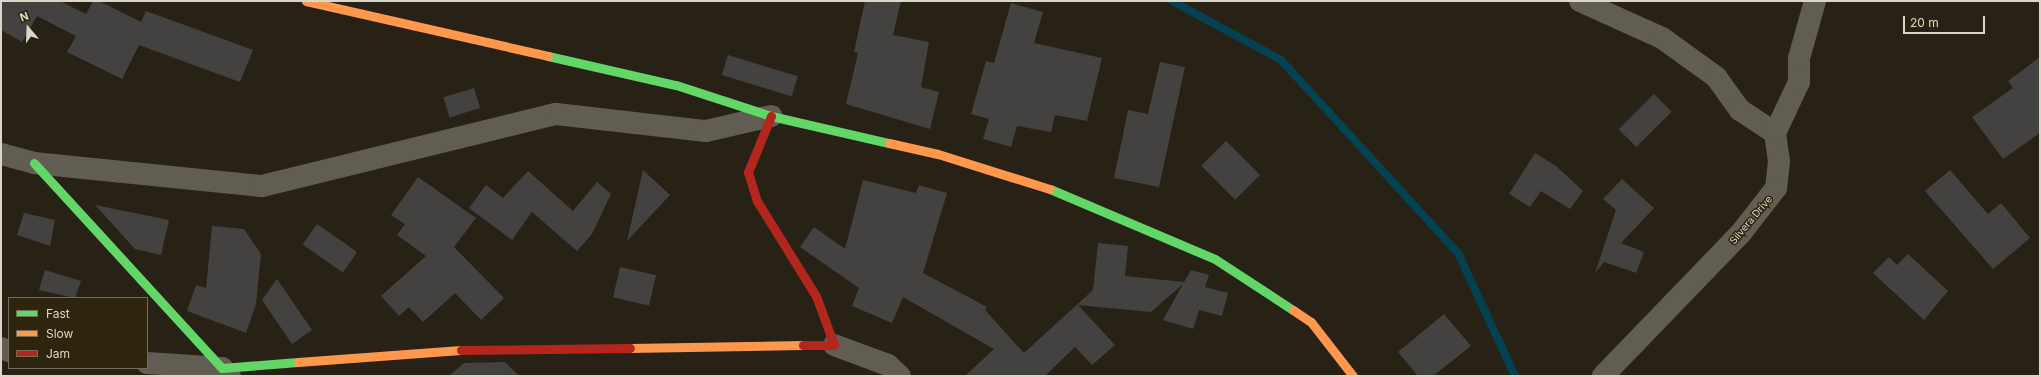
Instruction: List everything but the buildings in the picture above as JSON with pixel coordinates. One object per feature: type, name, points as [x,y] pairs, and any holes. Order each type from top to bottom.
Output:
[{"type":"street","points":[[306,1],[676,85],[771,116],[938,154],[1078,198],[1215,259],[1310,322],[1353,376]]},
{"type":"street","points":[[1580,1],[1662,38],[1716,77],[1740,110],[1775,133],[1799,82],[1799,58],[1816,1]]},
{"type":"street","points":[[1,154],[34,163],[262,186],[556,114],[706,131],[771,116]]},
{"type":"street","points":[[771,116],[748,172],[757,201],[816,296],[834,345]]},
{"type":"street","name":"Silvera Drive","points":[[1603,376],[1741,233],[1776,188],[1779,161],[1775,133]]},
{"type":"street","points":[[34,163],[226,372]]},
{"type":"street","points":[[148,363],[226,372],[423,351],[834,345],[888,365],[900,376]]},
{"type":"waterway","points":[[1172,1],[1281,60],[1458,253],[1515,376]]},
{"type":"traffic: fast","points":[[548,56],[676,85],[771,116],[889,143]]},
{"type":"traffic: fast","points":[[34,163],[222,368],[298,362]]},
{"type":"traffic: fast","points":[[1050,189],[1215,259],[1293,310]]},
{"type":"traffic: slow","points":[[306,1],[548,56]]},
{"type":"traffic: slow","points":[[889,143],[938,154],[1050,189]]},
{"type":"traffic: slow","points":[[1293,310],[1311,322],[1353,376]]},
{"type":"traffic: slow","points":[[630,348],[803,345]]},
{"type":"traffic: slow","points":[[298,362],[461,350]]},
{"type":"traffic: jam","points":[[771,116],[748,172],[757,201],[816,296],[834,345],[803,345]]},
{"type":"traffic: jam","points":[[461,350],[630,348]]}]
